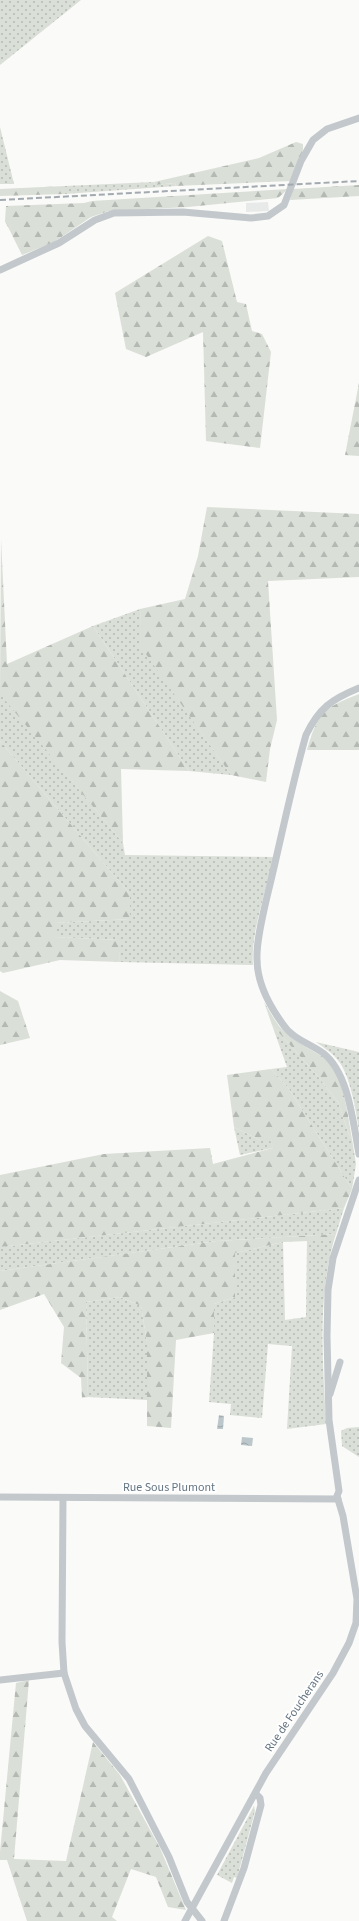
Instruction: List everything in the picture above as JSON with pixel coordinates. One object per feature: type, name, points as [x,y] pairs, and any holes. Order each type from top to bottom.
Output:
[{"type":"street","points":[[0,270],[59,243],[94,220],[114,213],[183,212],[251,218],[268,216],[284,205],[301,161],[313,140],[327,129],[359,118]]},
{"type":"street","points":[[359,688],[328,704],[319,712],[306,735],[267,899],[257,954],[259,976],[282,1024],[296,1038],[323,1053],[336,1068],[348,1100],[359,1154]]},
{"type":"street","name":"Rue de Foucherans","points":[[185,1921],[275,1758],[333,1673],[349,1643],[354,1628],[357,1608],[356,1589],[343,1516],[338,1499],[338,1484],[331,1441],[328,1398],[327,1336],[330,1273],[337,1244],[359,1180]]},
{"type":"street","points":[[328,1398],[340,1362]]},
{"type":"street","name":"Rue Sous Plumont","points":[[0,1497],[338,1499]]},
{"type":"street","points":[[63,1498],[62,1615],[64,1673],[76,1709],[86,1726],[129,1779],[169,1858],[187,1902],[202,1921]]},
{"type":"street","points":[[0,1680],[64,1673]]},
{"type":"street","points":[[224,1921],[249,1853],[261,1805],[260,1798],[256,1794]]},
{"type":"shaded area","points":[[268,202],[269,211],[246,212],[246,203]]},
{"type":"green space","points":[[0,0],[81,0],[0,65]]},
{"type":"green space","points":[[0,127],[14,184],[0,184]]},
{"type":"green space","points":[[296,142],[303,144],[303,150],[291,181],[176,186],[175,183],[155,185],[154,182],[259,158]]},
{"type":"green space","points":[[154,182],[155,185],[175,183],[176,186],[65,194],[65,186]]},
{"type":"green space","points":[[359,185],[359,196],[290,200],[293,189]]},
{"type":"green space","points":[[65,186],[65,194],[0,196],[0,189]]},
{"type":"green space","points":[[288,189],[278,198],[188,207],[109,211],[91,217],[54,242],[22,255],[5,221],[6,206],[84,203],[92,201]]},
{"type":"green space","points":[[208,236],[222,241],[237,302],[246,304],[252,331],[262,334],[271,352],[260,448],[206,441],[203,332],[146,357],[126,349],[115,293]]},
{"type":"green space","points":[[359,383],[359,456],[345,455]]},
{"type":"green space","points":[[207,507],[359,514],[359,577],[268,581],[277,720],[270,749],[266,782],[231,775],[141,647],[140,609],[185,599],[198,556]]},
{"type":"green space","points":[[1,539],[7,664],[93,626],[189,771],[121,769],[123,843],[0,694]]},
{"type":"green space","points":[[140,609],[142,647],[231,775],[189,771],[93,626]]},
{"type":"green space","points":[[0,693],[123,843],[125,855],[274,857],[256,926],[253,965],[120,962],[118,940],[55,937],[55,923],[130,919],[130,894],[0,741]]},
{"type":"green space","points":[[359,694],[359,750],[307,750],[314,728],[324,713],[338,703]]},
{"type":"green space","points":[[0,741],[130,894],[130,919],[55,923],[55,937],[119,940],[120,962],[60,960],[3,973],[0,971]]},
{"type":"green space","points":[[0,991],[18,1001],[30,1038],[0,1045]]},
{"type":"green space","points":[[264,1002],[283,1030],[298,1042],[322,1056],[336,1071],[342,1089],[352,1139],[350,1138],[338,1102],[316,1074],[272,1025]]},
{"type":"green space","points":[[272,1025],[316,1074],[338,1102],[350,1138],[352,1139],[356,1164],[352,1189],[289,1089],[271,1069],[287,1067]]},
{"type":"green space","points":[[316,1042],[359,1052],[359,1130],[352,1092],[345,1072],[341,1064],[334,1056]]},
{"type":"green space","points":[[271,1069],[289,1089],[352,1189],[344,1208],[0,1247],[0,1175],[104,1154],[210,1148],[213,1164],[273,1148],[270,1140],[260,1140],[234,1127],[227,1075]]},
{"type":"green space","points":[[234,1127],[260,1140],[270,1139],[273,1148],[240,1155]]},
{"type":"green space","points":[[344,1208],[336,1234],[217,1241],[0,1271],[0,1247]]},
{"type":"green space","points":[[336,1234],[334,1240],[283,1242],[235,1253],[235,1297],[214,1304],[214,1333],[176,1340],[171,1428],[147,1426],[147,1342],[141,1306],[120,1297],[86,1302],[88,1397],[82,1398],[81,1378],[61,1363],[64,1327],[44,1294],[0,1310],[0,1271],[217,1241]]},
{"type":"green space","points":[[307,1240],[334,1240],[325,1286],[322,1332],[326,1424],[287,1429],[292,1346],[268,1344],[262,1418],[230,1415],[231,1404],[209,1402],[214,1333],[214,1304],[235,1297],[235,1253],[283,1242],[285,1320],[306,1317]]},
{"type":"green space","points":[[120,1297],[141,1306],[147,1342],[147,1400],[88,1397],[86,1302]]},
{"type":"green space","points":[[359,1427],[359,1457],[342,1446],[341,1431],[347,1428]]},
{"type":"green space","points":[[29,1680],[14,1859],[66,1861],[93,1742],[120,1775],[160,1848],[186,1910],[168,1907],[156,1877],[131,1869],[112,1917],[117,1921],[27,1921],[7,1860],[0,1860],[0,1852],[16,1683]]},
{"type":"green space","points":[[254,1806],[255,1811],[237,1878],[234,1877],[232,1883],[217,1875]]},
{"type":"water","points":[[219,1415],[224,1416],[223,1429],[217,1429]]},
{"type":"water","points":[[242,1437],[253,1438],[252,1446],[241,1445]]},
{"type":"railway","points":[[0,200],[359,181]]}]
